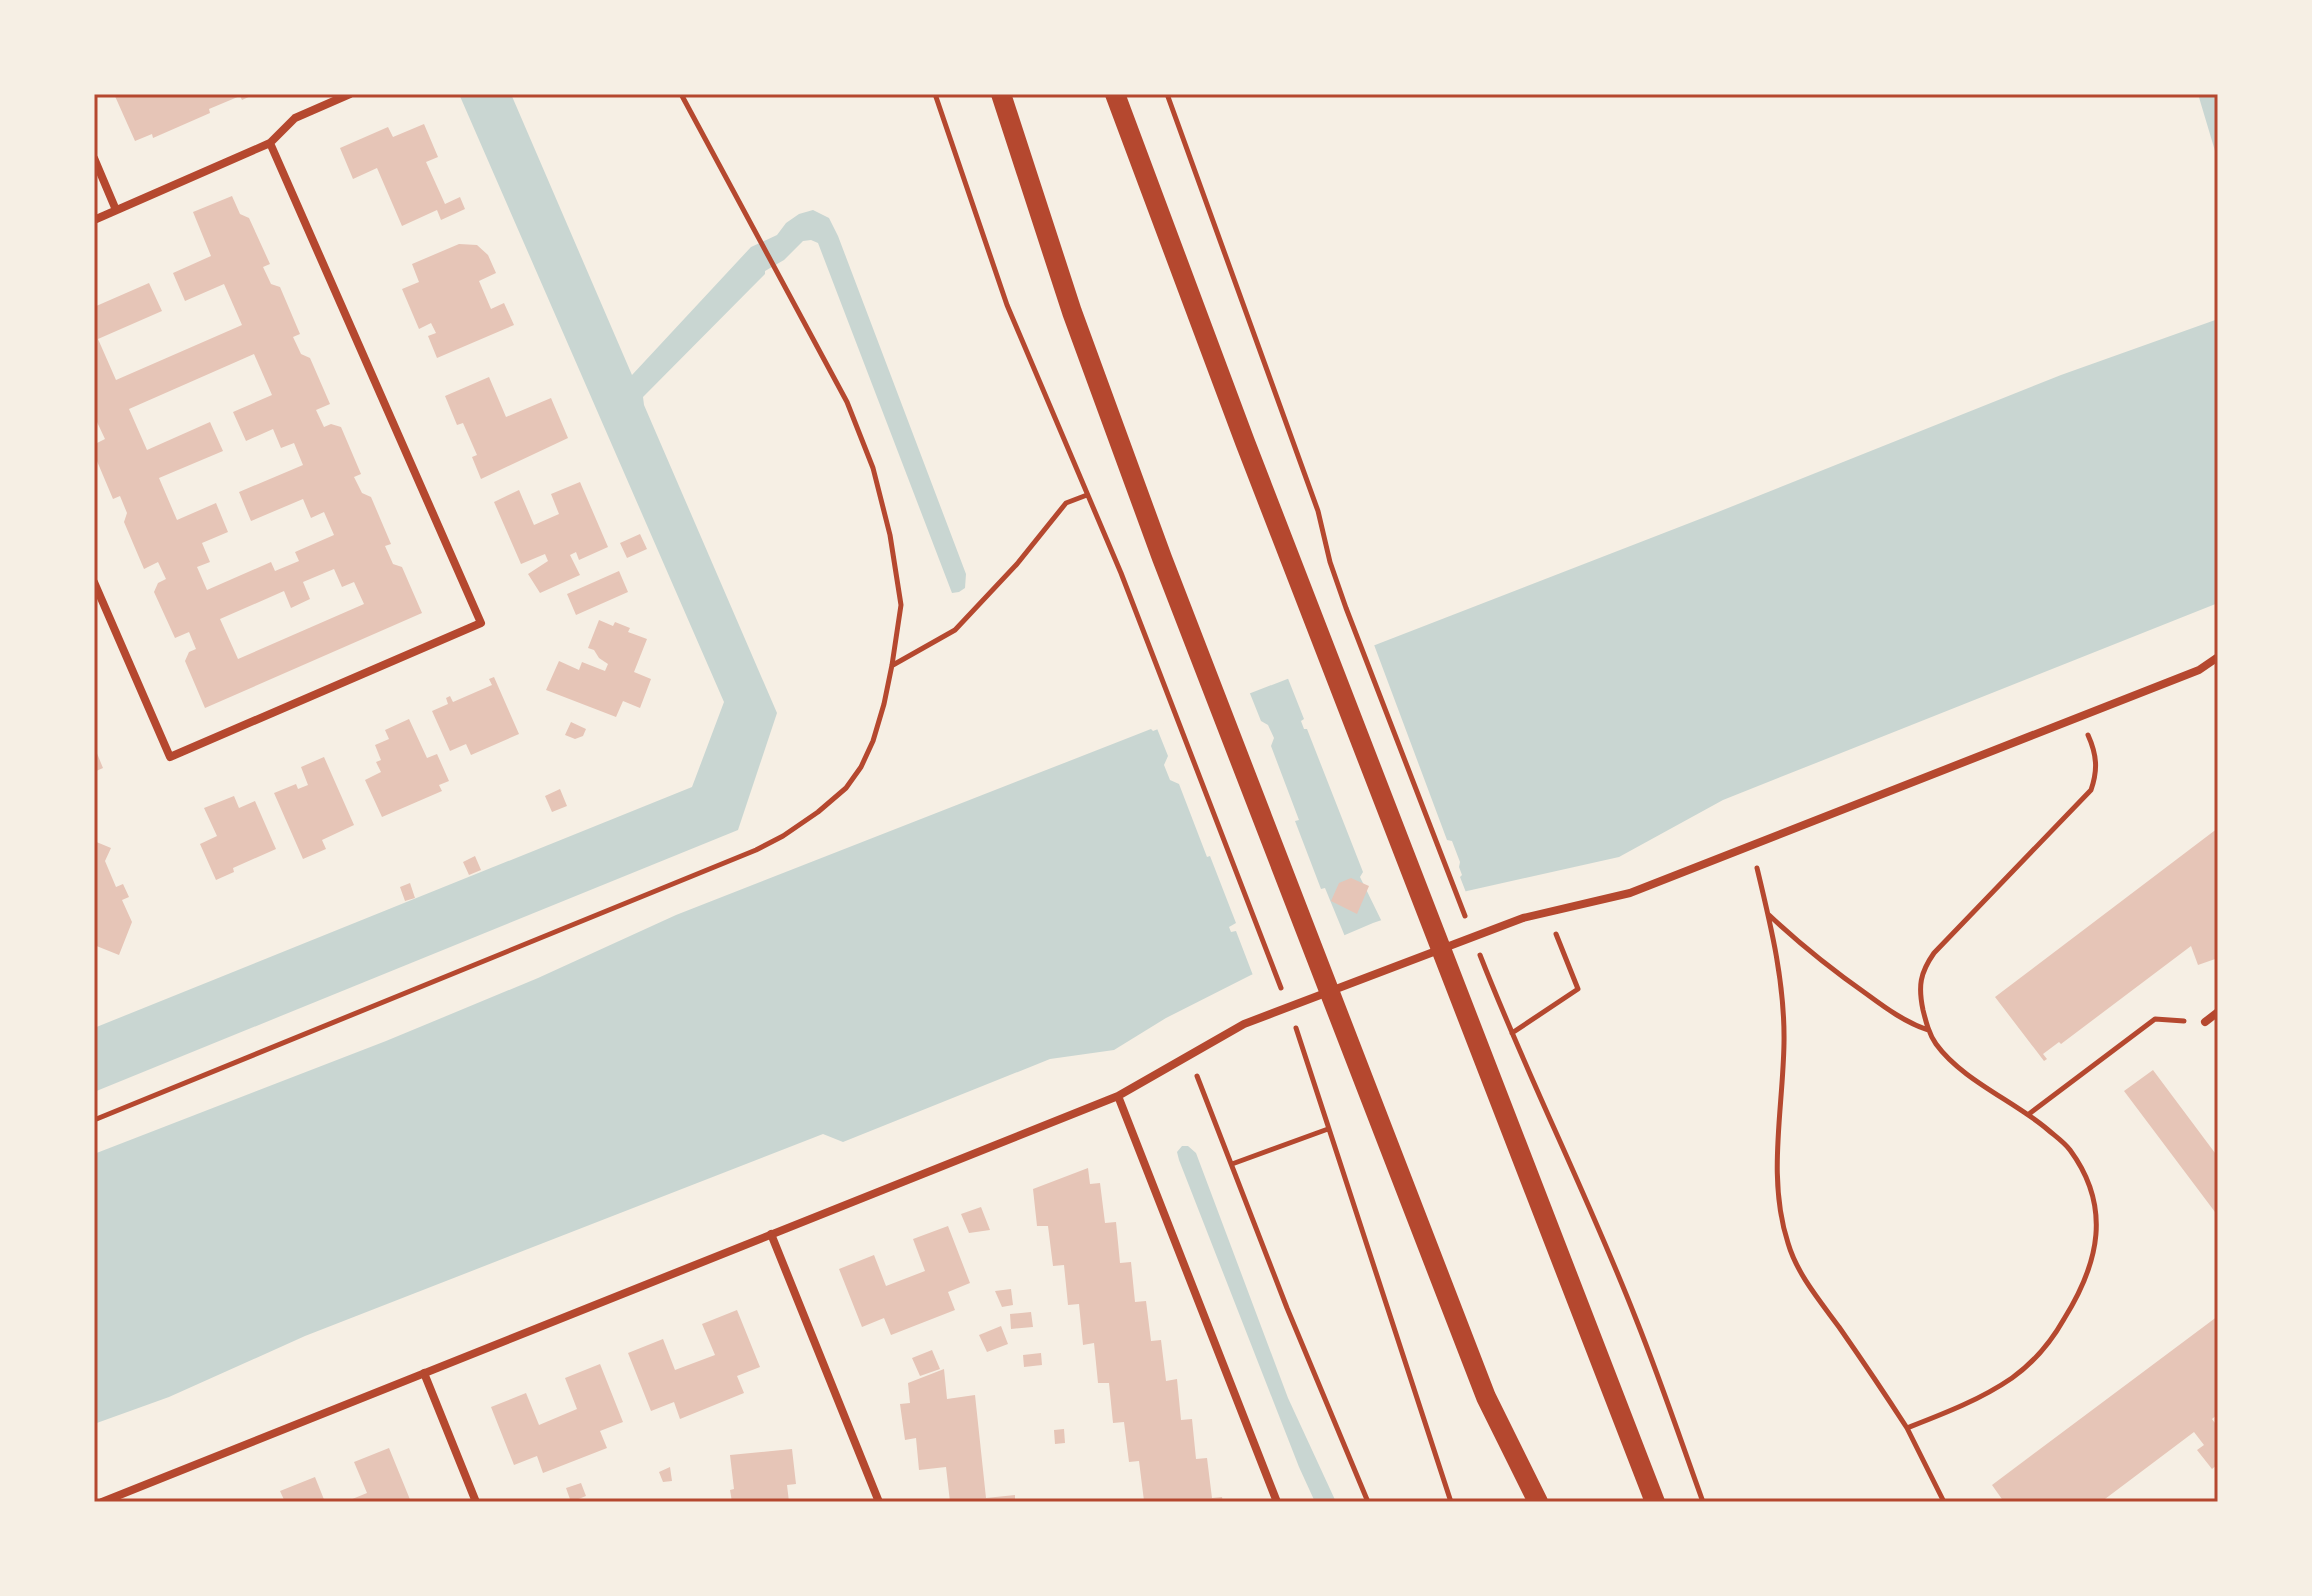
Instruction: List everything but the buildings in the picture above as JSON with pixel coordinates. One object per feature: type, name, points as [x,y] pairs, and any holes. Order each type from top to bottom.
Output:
[{"type":"main road","points":[[1001,94],[1072,312],[1162,558],[1486,1397],[1538,1502]]},
{"type":"main road","points":[[1115,94],[1314,620],[1655,1502]]},
{"type":"street","points":[[94,220],[270,143],[295,118],[350,94]]},
{"type":"street","points":[[94,582],[170,757],[481,623],[270,143]]},
{"type":"street","points":[[94,158],[116,210]]},
{"type":"street","points":[[102,1502],[1118,1096],[1244,1024],[1523,918],[1630,893],[2199,670],[2218,657]]},
{"type":"street","points":[[2199,670],[2218,668]]},
{"type":"street","points":[[2205,1022],[2218,1012]]},
{"type":"street","points":[[1118,1096],[1277,1502]]},
{"type":"street","points":[[771,1234],[879,1502]]},
{"type":"street","points":[[424,1373],[476,1502]]},
{"type":"path","points":[[94,1120],[742,856],[783,836],[828,804],[846,788],[861,767],[873,741],[892,665],[901,605],[890,535],[873,468],[847,402],[681,94]]},
{"type":"path","points":[[935,94],[1007,305],[1121,573],[1283,993]]},
{"type":"path","points":[[1167,94],[1318,511],[1330,562],[1346,608],[1467,921]]},
{"type":"path","points":[[892,665],[955,630],[1017,564],[1066,503],[1087,495]]},
{"type":"path","points":[[1907,1428],[1985,1395],[2035,1358],[2055,1335],[2090,1269],[2097,1237],[2097,1219],[2081,1166],[2067,1147],[2029,1114],[1990,1090],[1948,1058],[1929,1031],[1920,984],[1924,967],[1934,953],[2091,790],[2096,759],[2080,715]]},
{"type":"path","points":[[1751,845],[1777,954],[1782,993],[1784,1042],[1777,1172],[1780,1210],[1788,1246],[1807,1282],[1907,1428],[1944,1502]]},
{"type":"path","points":[[1512,1033],[1578,989],[1547,911]]},
{"type":"path","points":[[1768,915],[1812,955],[1851,984],[1907,1022],[1929,1031]]},
{"type":"path","points":[[1478,950],[1636,1318],[1703,1502]]},
{"type":"path","points":[[2029,1114],[2155,1019],[2205,1022]]},
{"type":"path","points":[[1294,1021],[1451,1502]]},
{"type":"path","points":[[1189,1056],[1287,1308],[1368,1502]]},
{"type":"path","points":[[1232,1164],[1328,1129]]},
{"type":"shaded area","points":[[459,94],[511,94],[632,375],[751,247],[777,235],[786,223],[799,214],[813,210],[829,218],[966,574],[965,588],[952,593],[818,243],[803,241],[784,260],[765,271],[643,397],[777,713],[738,830],[94,1092],[94,1028],[692,787],[724,702]]},
{"type":"shaded area","points":[[2198,94],[2218,94],[2218,161]]},
{"type":"shaded area","points":[[2218,319],[2218,603],[1723,800],[1619,857],[1467,891],[1373,923],[1251,975],[1166,1018],[1114,1050],[1050,1059],[843,1142],[823,1134],[305,1336],[169,1397],[94,1424],[94,1154],[386,1041],[538,978],[676,915],[1718,512],[2061,375]]},
{"type":"shaded area","points":[[1182,1146],[1188,1146],[1196,1153],[1288,1398],[1336,1502],[1315,1502],[1299,1467],[1179,1160],[1177,1152]]},
{"type":"pier","points":[[1373,642],[1447,840],[1452,841],[1460,862],[1460,877],[1467,895],[1383,924],[1360,877],[1363,872],[1307,729],[1304,729],[1301,721],[1304,719],[1287,676]]},
{"type":"pier","points":[[1249,691],[1261,721],[1268,725],[1274,738],[1271,746],[1299,820],[1295,821],[1321,889],[1325,888],[1346,939],[1254,978],[1236,931],[1231,932],[1229,927],[1236,923],[1210,856],[1207,857],[1179,784],[1170,780],[1164,765],[1168,756],[1156,726]]}]
